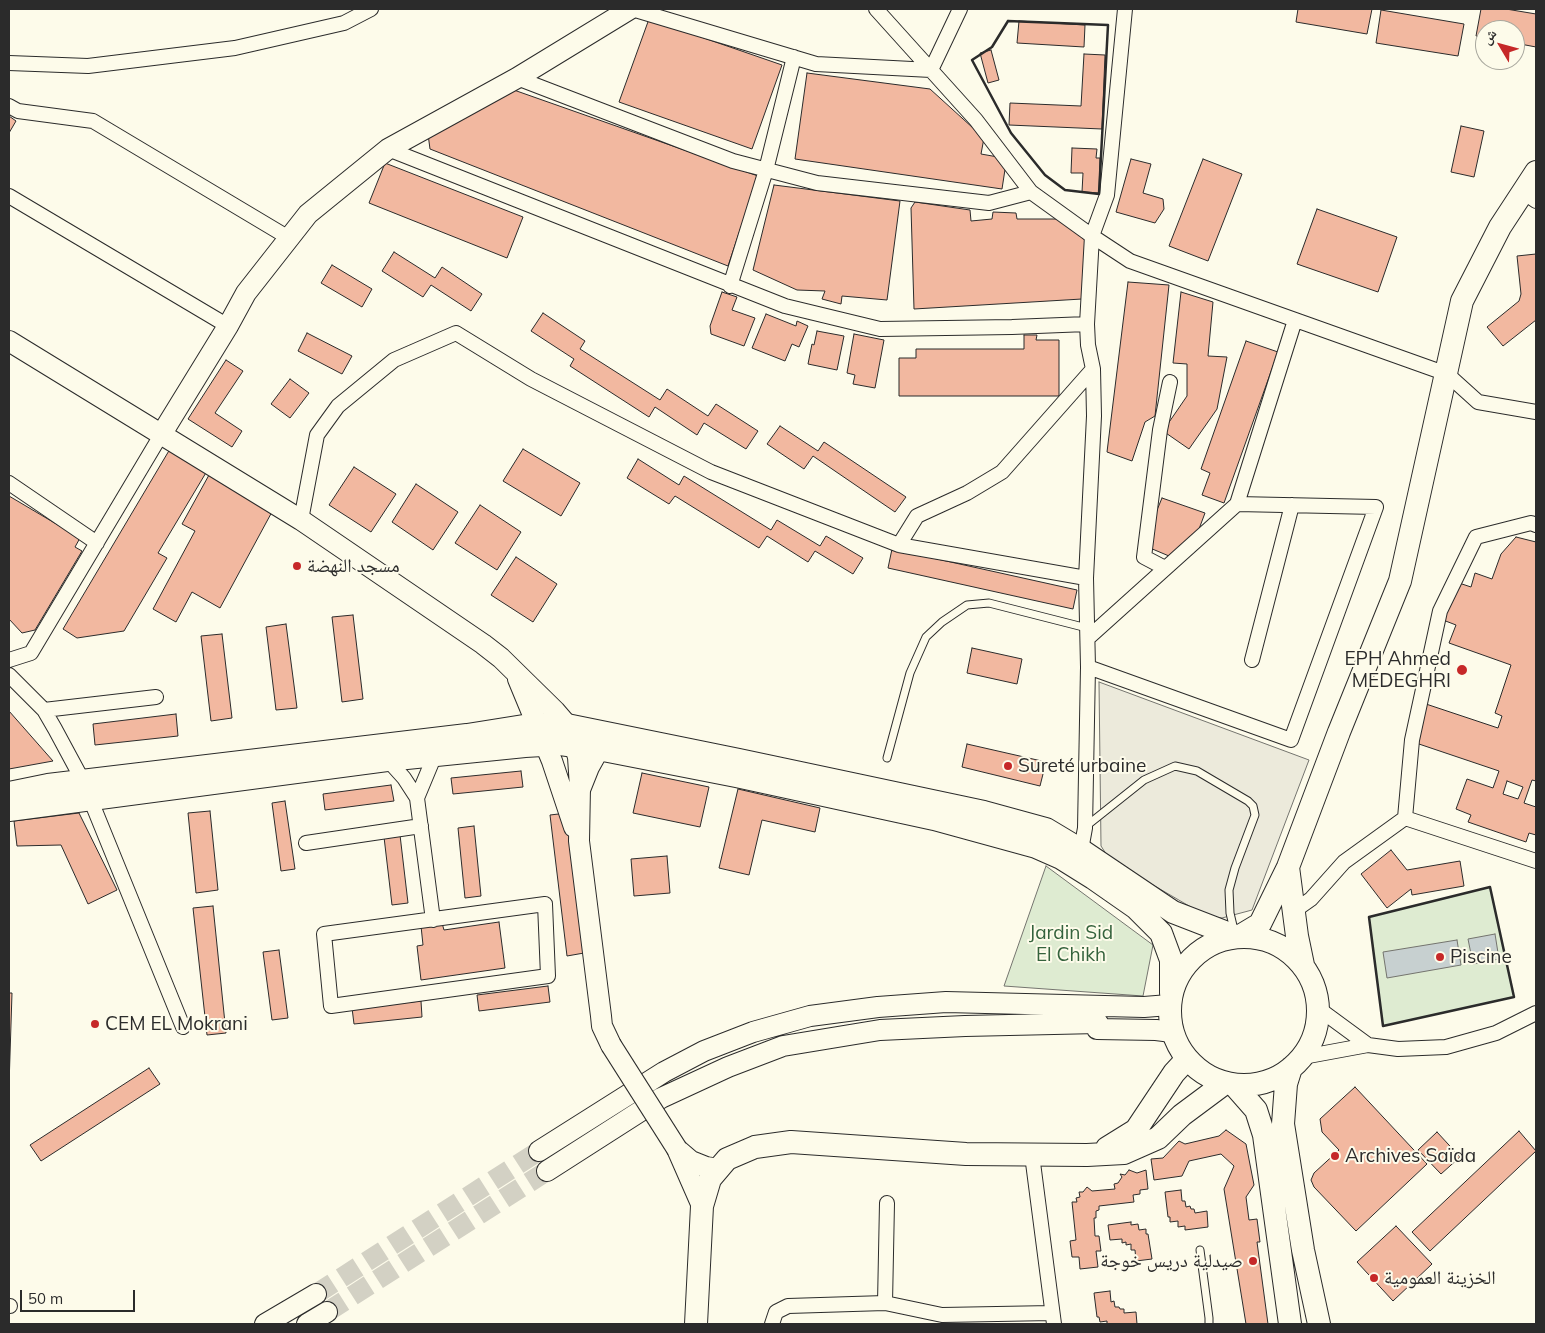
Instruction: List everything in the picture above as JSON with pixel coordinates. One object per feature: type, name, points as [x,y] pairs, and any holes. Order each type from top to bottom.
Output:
[{"type":"main road","points":[[1170,999],[1180,972],[1194,955],[1213,943],[1238,936],[1260,924],[1288,867],[1339,732],[1400,581],[1462,301],[1500,227],[1530,197],[1536,172]]},
{"type":"main road","points":[[9,810],[87,790],[540,734],[571,735],[738,768],[936,811],[1044,850],[1085,873],[1136,908],[1161,933],[1171,960],[1169,1019],[1172,1032],[1187,1059],[1204,1074],[1230,1084],[1250,1085],[1279,1077],[1297,1062]]},
{"type":"main road","points":[[571,735],[598,749],[738,768]]},
{"type":"main road","points":[[580,787],[598,749]]},
{"type":"main road","points":[[9,793],[48,785],[87,790]]},
{"type":"main road","points":[[936,811],[984,812],[1046,829],[1082,850],[1173,912],[1238,936],[1264,939],[1286,948],[1303,965]]},
{"type":"main road","points":[[1288,867],[1297,936],[1303,965],[1314,986],[1318,1009],[1317,1026],[1312,1042],[1297,1062],[1286,1084],[1283,1124],[1303,1250],[1319,1324]]},
{"type":"main road","points":[[1087,1155],[1108,1148],[1136,1130],[1174,1073],[1187,1059]]},
{"type":"main road","points":[[696,1324],[702,1206],[710,1179],[727,1159],[755,1147],[791,1142],[966,1154],[1087,1155],[1124,1153],[1158,1138],[1182,1115],[1230,1084]]},
{"type":"main road","points":[[1230,1084],[1256,1110],[1264,1135],[1290,1324]]},
{"type":"street","points":[[9,63],[88,66],[235,48],[344,23],[371,9]]},
{"type":"street","points":[[9,660],[31,653],[246,293],[308,214],[388,149],[517,78],[631,9],[816,64],[931,70]]},
{"type":"street","points":[[876,9],[976,120],[1031,192],[1130,261],[1446,374],[1478,402],[1536,412]]},
{"type":"street","points":[[931,70],[960,9]]},
{"type":"street","points":[[1082,850],[1085,828],[1088,667],[1086,578],[1094,416],[1093,369],[1088,346],[1087,324],[1092,236],[1106,195],[1125,9]]},
{"type":"street","points":[[730,286],[766,170],[794,57]]},
{"type":"street","points":[[517,78],[734,161],[816,183],[989,202],[1031,192]]},
{"type":"street","points":[[9,106],[18,111],[93,121],[289,238]]},
{"type":"street","points":[[388,149],[784,306],[880,329],[1087,324]]},
{"type":"street","points":[[9,196],[228,326]]},
{"type":"street","points":[[1087,633],[1165,568],[1237,504],[1295,320]]},
{"type":"street","points":[[301,520],[317,435],[338,406],[394,360],[456,333],[531,380],[711,472],[900,545],[1086,578]]},
{"type":"street","points":[[9,341],[301,520],[483,644],[554,710],[571,735],[578,757],[580,787],[579,841],[604,1031],[610,1045],[677,1149],[702,1206]]},
{"type":"street","points":[[900,545],[917,516],[967,493],[1002,472],[1093,369]]},
{"type":"street","points":[[1165,568],[1144,556],[1160,430],[1170,382]]},
{"type":"street","points":[[9,483],[97,543]]},
{"type":"street","points":[[1088,667],[1291,740],[1376,507],[1237,504]]},
{"type":"street","points":[[1252,660],[1292,505]]},
{"type":"street","points":[[1294,911],[1312,899],[1344,862],[1405,818],[1412,740],[1440,611],[1476,537],[1531,523],[1536,526]]},
{"type":"street","points":[[515,672],[559,779],[579,841]]},
{"type":"street","points":[[9,675],[44,710],[87,790],[182,1027]]},
{"type":"street","points":[[44,710],[156,697]]},
{"type":"street","points":[[432,920],[418,798],[435,748]]},
{"type":"street","points":[[384,753],[418,798]]},
{"type":"street","points":[[1405,818],[1536,861]]},
{"type":"street","points":[[306,843],[421,826]]},
{"type":"street","points":[[545,904],[548,976],[331,1006],[324,934],[432,920],[545,904]]},
{"type":"street","points":[[539,1151],[656,1077],[704,1051],[753,1032],[810,1016],[878,1007],[946,1002],[1144,1007],[1170,999]]},
{"type":"street","points":[[1318,1009],[1368,1045]]},
{"type":"street","points":[[1297,1062],[1368,1045],[1398,1049],[1446,1047],[1496,1033],[1536,1013]]},
{"type":"street","points":[[547,1171],[661,1098],[728,1067],[783,1046],[880,1030],[965,1026],[1098,1023],[1097,1029],[1172,1032]]},
{"type":"street","points":[[677,1149],[691,1161],[706,1167],[719,1169]]},
{"type":"street","points":[[772,1324],[776,1312],[788,1306],[885,1303],[942,1315],[1053,1319],[1032,1154]]},
{"type":"street","points":[[885,1303],[887,1203]]},
{"type":"street","points":[[265,1324],[316,1294]]},
{"type":"street","points":[[307,1324],[328,1312]]},
{"type":"lane","points":[[886,758],[910,673],[926,637],[942,622],[967,604],[989,603],[1087,633]]},
{"type":"lane","points":[[1085,828],[1144,780],[1175,766],[1197,771],[1248,801],[1253,806],[1255,815],[1235,868],[1230,890],[1230,913],[1238,936]]},
{"type":"lane","points":[[1200,1250],[1209,1318],[1208,1324]]},
{"type":"green space","name":"Jardin Sid El Chikh","points":[[1046,866],[1153,945],[1143,996],[1004,986]]},
{"type":"green space","name":"Piscine","points":[[1490,887],[1514,997],[1383,1026],[1369,917]]},
{"type":"shaded area","points":[[1099,682],[1309,760],[1252,910],[1222,918],[1208,917],[1110,860],[1101,846]]},
{"type":"shaded area","points":[[1495,934],[1499,959],[1473,964],[1468,939]]},
{"type":"shaded area","points":[[1457,940],[1461,965],[1387,978],[1383,952]]},
{"type":"building","points":[[1298,9],[1372,9],[1367,34],[1296,22]]},
{"type":"building","points":[[1481,9],[1506,9],[1536,14],[1536,47],[1525,45],[1525,20],[1479,20]]},
{"type":"building","points":[[1381,10],[1464,24],[1458,56],[1376,43]]},
{"type":"building","points":[[649,19],[782,65],[752,149],[619,102]]},
{"type":"building","points":[[1019,21],[1085,25],[1084,47],[1017,43]]},
{"type":"building","points":[[991,50],[999,80],[988,83],[980,53]]},
{"type":"building","points":[[1084,54],[1105,55],[1102,129],[1009,125],[1010,103],[1081,106]]},
{"type":"building","points":[[807,73],[930,89],[984,138],[981,154],[998,157],[1006,163],[1002,189],[795,159]]},
{"type":"building","points":[[511,89],[758,176],[728,266],[430,149],[428,134]]},
{"type":"building","points":[[9,116],[16,121],[9,133]]},
{"type":"building","points":[[1461,126],[1484,131],[1474,177],[1451,172]]},
{"type":"building","points":[[1072,148],[1097,149],[1096,158],[1100,158],[1099,193],[1082,192],[1083,173],[1071,173]]},
{"type":"building","points":[[1131,159],[1151,164],[1143,193],[1163,199],[1164,209],[1155,223],[1116,212]]},
{"type":"building","points":[[1203,159],[1242,174],[1208,261],[1169,246]]},
{"type":"building","points":[[385,163],[523,217],[507,258],[369,203]]},
{"type":"building","points":[[774,185],[900,201],[887,300],[842,296],[841,304],[822,299],[825,291],[797,290],[753,270]]},
{"type":"building","points":[[915,202],[970,210],[971,221],[992,219],[993,212],[1016,213],[1017,219],[1060,219],[1086,241],[1082,299],[914,309],[911,208]]},
{"type":"building","points":[[1317,209],[1397,237],[1378,292],[1297,264]]},
{"type":"building","points":[[394,252],[435,278],[442,267],[482,294],[471,311],[431,285],[423,297],[382,271]]},
{"type":"building","points":[[1536,254],[1536,320],[1503,346],[1487,327],[1519,301],[1521,294],[1517,256]]},
{"type":"building","points":[[332,265],[372,289],[362,307],[321,283]]},
{"type":"building","points":[[1128,282],[1169,285],[1155,416],[1145,422],[1132,461],[1107,452]]},
{"type":"building","points":[[722,292],[737,297],[732,310],[755,318],[744,346],[711,334],[710,326]]},
{"type":"building","points":[[1181,292],[1213,302],[1208,356],[1227,357],[1217,409],[1189,449],[1163,431],[1187,396],[1187,364],[1173,363]]},
{"type":"building","points":[[543,313],[585,341],[580,349],[660,400],[667,389],[708,416],[716,404],[758,431],[746,449],[704,423],[697,435],[655,407],[649,417],[570,366],[574,359],[531,331]]},
{"type":"building","points":[[766,314],[796,326],[797,321],[808,326],[799,347],[792,344],[785,361],[752,348]]},
{"type":"building","points":[[817,331],[844,336],[837,370],[808,364]]},
{"type":"building","points":[[307,333],[352,356],[342,374],[298,351]]},
{"type":"building","points":[[854,334],[884,340],[875,388],[853,384],[855,375],[847,373]]},
{"type":"building","points":[[1024,335],[1037,335],[1036,340],[1059,340],[1059,396],[899,396],[899,358],[916,358],[916,349],[1024,349]]},
{"type":"building","points":[[1246,341],[1278,352],[1224,503],[1202,495],[1210,473],[1201,469]]},
{"type":"building","points":[[226,360],[243,371],[215,413],[242,431],[232,447],[188,419]]},
{"type":"building","points":[[290,379],[309,393],[290,418],[271,404]]},
{"type":"building","points":[[780,426],[818,451],[824,442],[906,497],[895,512],[813,456],[804,469],[767,444]]},
{"type":"building","points":[[170,449],[207,471],[158,553],[167,558],[124,631],[77,638],[63,629]]},
{"type":"building","points":[[523,449],[580,483],[561,516],[503,481]]},
{"type":"building","points":[[638,459],[679,485],[684,476],[771,530],[777,520],[820,546],[826,536],[863,558],[853,574],[815,551],[808,562],[767,536],[759,548],[675,496],[669,504],[627,478]]},
{"type":"building","points":[[354,467],[396,494],[371,532],[329,505]]},
{"type":"building","points":[[209,475],[273,510],[220,608],[192,592],[176,622],[153,609],[195,531],[182,524]]},
{"type":"building","points":[[416,484],[458,512],[433,550],[392,522]]},
{"type":"building","points":[[9,496],[80,538],[75,547],[82,551],[35,630],[22,633],[9,619]]},
{"type":"building","points":[[1162,498],[1205,513],[1199,529],[1169,556],[1150,548],[1155,515]]},
{"type":"building","points":[[480,505],[521,532],[497,570],[455,543]]},
{"type":"building","points":[[1516,537],[1536,542],[1536,781],[1532,780],[1524,803],[1536,807],[1536,835],[1529,833],[1526,842],[1468,822],[1471,815],[1456,809],[1467,779],[1493,788],[1499,771],[1413,742],[1426,704],[1498,728],[1502,716],[1495,713],[1511,665],[1449,643],[1456,625],[1443,620],[1456,582],[1471,587],[1475,573],[1492,579],[1501,554]],"holes":[[[1507,781],[1523,787],[1518,799],[1503,794]]]},
{"type":"building","points":[[892,549],[1077,590],[1073,609],[888,568]]},
{"type":"building","points":[[516,557],[557,584],[533,622],[491,595]]},
{"type":"building","points":[[353,615],[363,699],[342,702],[332,617]]},
{"type":"building","points":[[286,624],[297,708],[276,710],[266,627]]},
{"type":"building","points":[[222,634],[232,718],[211,721],[201,636]]},
{"type":"building","points":[[972,648],[1022,659],[1017,684],[967,673]]},
{"type":"building","points":[[9,711],[53,761],[9,769]]},
{"type":"building","points":[[176,714],[178,736],[95,745],[93,724]]},
{"type":"building","points":[[967,744],[1046,762],[1040,786],[962,767]]},
{"type":"building","points":[[521,771],[523,787],[453,794],[451,778]]},
{"type":"building","points":[[642,773],[709,787],[700,827],[633,813]]},
{"type":"building","points":[[391,785],[394,801],[325,810],[323,794]]},
{"type":"building","points":[[738,789],[820,808],[815,832],[762,820],[749,875],[719,868]]},
{"type":"building","points":[[285,801],[295,869],[281,871],[272,803]]},
{"type":"building","points":[[210,811],[218,890],[196,893],[188,813]]},
{"type":"building","points":[[79,813],[117,890],[88,904],[61,845],[17,846],[14,821]]},
{"type":"building","points":[[567,813],[584,953],[567,956],[550,815]]},
{"type":"building","points":[[474,826],[481,896],[465,898],[458,828]]},
{"type":"building","points":[[400,835],[408,903],[392,905],[384,837]]},
{"type":"building","points":[[1391,850],[1407,870],[1460,861],[1464,886],[1412,895],[1411,889],[1387,908],[1361,874]]},
{"type":"building","points":[[667,856],[670,893],[634,896],[631,859]]},
{"type":"building","points":[[213,906],[226,1033],[207,1035],[193,908]]},
{"type":"building","points":[[499,922],[505,968],[421,980],[417,946],[423,945],[421,926],[442,923],[444,930]]},
{"type":"building","points":[[279,950],[288,1018],[272,1020],[263,952]]},
{"type":"building","points":[[548,986],[550,1002],[479,1011],[477,995]]},
{"type":"building","points":[[9,993],[12,993],[9,1086]]},
{"type":"building","points":[[421,1001],[422,1017],[354,1024],[352,1008]]},
{"type":"building","points":[[149,1068],[160,1084],[41,1161],[30,1145]]},
{"type":"building","points":[[1355,1087],[1427,1164],[1356,1231],[1314,1187],[1311,1180],[1314,1173],[1339,1150],[1322,1132],[1320,1119]]},
{"type":"building","points":[[1226,1130],[1246,1144],[1254,1185],[1246,1197],[1249,1220],[1257,1219],[1260,1242],[1257,1242],[1268,1324],[1246,1324],[1224,1189],[1234,1166],[1221,1154],[1189,1161],[1182,1176],[1154,1180],[1151,1159],[1163,1158],[1179,1141],[1185,1144],[1219,1136]]},
{"type":"building","points":[[1519,1131],[1536,1151],[1430,1251],[1412,1232]]},
{"type":"building","points":[[1437,1132],[1460,1157],[1441,1174],[1418,1150]]},
{"type":"building","points":[[1129,1170],[1137,1173],[1146,1170],[1148,1189],[1140,1190],[1140,1194],[1133,1195],[1134,1202],[1099,1206],[1099,1210],[1096,1211],[1096,1218],[1094,1218],[1095,1236],[1099,1236],[1101,1251],[1096,1251],[1098,1267],[1080,1269],[1079,1257],[1072,1257],[1070,1241],[1076,1240],[1072,1202],[1077,1202],[1076,1198],[1080,1197],[1079,1192],[1083,1192],[1087,1187],[1092,1191],[1115,1189],[1114,1184],[1118,1183],[1122,1177],[1120,1174],[1125,1175]]},
{"type":"building","points":[[1181,1190],[1182,1201],[1185,1201],[1186,1207],[1190,1206],[1191,1209],[1194,1209],[1195,1213],[1207,1211],[1208,1227],[1185,1230],[1185,1226],[1178,1227],[1178,1221],[1170,1222],[1165,1192]]},
{"type":"building","points":[[1131,1222],[1131,1225],[1138,1224],[1139,1230],[1146,1229],[1152,1259],[1136,1261],[1135,1250],[1131,1250],[1131,1244],[1126,1245],[1126,1242],[1122,1243],[1122,1239],[1110,1240],[1108,1225]]},
{"type":"building","points":[[1396,1226],[1432,1264],[1393,1301],[1357,1262]]},
{"type":"building","points":[[1110,1291],[1111,1302],[1114,1301],[1115,1307],[1124,1309],[1124,1313],[1136,1312],[1137,1324],[1107,1324],[1107,1321],[1100,1322],[1099,1317],[1097,1317],[1094,1293]]},
{"type":"tunnel","points":[[316,1294],[539,1151]]},
{"type":"tunnel","points":[[327,1312],[547,1171]]},
{"type":"wall","points":[[1008,21],[1108,25],[1099,194],[1065,190],[1045,175],[1011,133],[972,60],[992,47],[1008,21]]},
{"type":"wall","points":[[1490,887],[1514,997],[1383,1026],[1369,917],[1490,887]]},
{"type":"place","name":"مسجد النهضة","points":[[297,566]]},
{"type":"place","name":"EPH Ahmed MEDEGHRI","points":[[1462,670]]},
{"type":"place","name":"Sureté urbaine","points":[[1008,766]]},
{"type":"place","name":"Piscine","points":[[1440,957]]},
{"type":"place","name":"CEM EL Mokrani","points":[[95,1024]]},
{"type":"place","name":"Archives Saïda","points":[[1335,1156]]},
{"type":"place","name":"صيدلية دريس خوجة","points":[[1253,1261]]},
{"type":"place","name":"الخزينة العمومية","points":[[1374,1278]]}]
